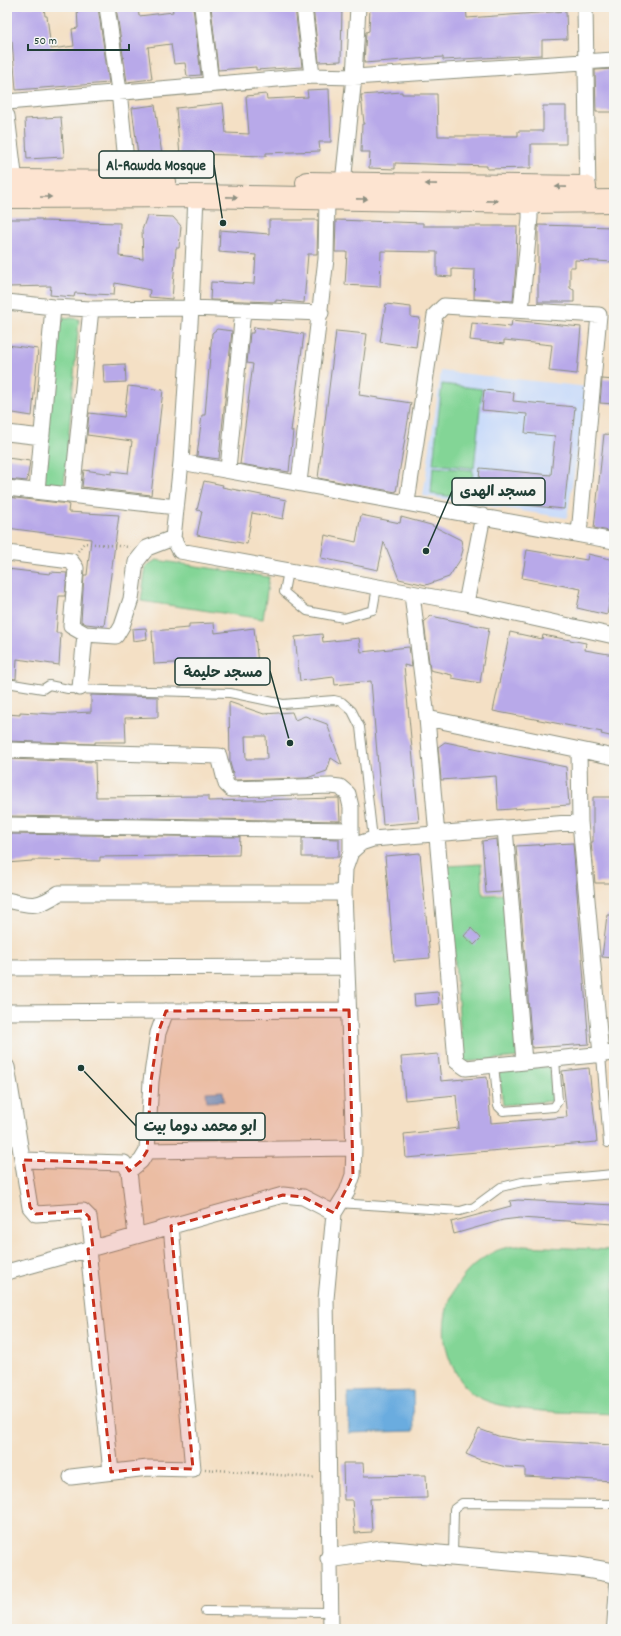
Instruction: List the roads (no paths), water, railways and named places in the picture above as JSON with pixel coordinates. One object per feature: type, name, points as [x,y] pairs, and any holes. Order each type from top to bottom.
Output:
[{"type":"main road","points":[[10,187],[128,181],[321,193],[530,202],[588,194],[614,186]]},
{"type":"main road","points":[[10,187],[196,196],[321,193],[343,183],[588,194],[614,201]]},
{"type":"street","points":[[107,7],[119,91],[128,181]]},
{"type":"street","points":[[202,7],[210,84]]},
{"type":"street","points":[[304,7],[312,76]]},
{"type":"street","points":[[343,183],[354,77],[358,7]]},
{"type":"street","points":[[585,7],[588,194]]},
{"type":"street","points":[[7,102],[119,91],[312,76],[354,77],[614,60]]},
{"type":"street","points":[[7,116],[10,187]]},
{"type":"street","points":[[299,482],[326,259],[321,193]]},
{"type":"street","points":[[196,196],[192,308],[181,462],[173,538],[180,551],[466,603],[614,636]]},
{"type":"street","points":[[521,310],[530,218],[530,202]]},
{"type":"street","points":[[7,302],[53,307],[92,309],[192,308],[320,313]]},
{"type":"street","points":[[407,502],[435,315],[444,306],[599,315],[579,534]]},
{"type":"street","points":[[37,491],[53,307]]},
{"type":"street","points":[[72,494],[92,309]]},
{"type":"street","points":[[228,469],[243,310]]},
{"type":"street","points":[[7,433],[42,437]]},
{"type":"street","points":[[181,462],[228,469],[614,541]]},
{"type":"street","points":[[7,488],[72,494],[176,507]]},
{"type":"street","points":[[466,603],[483,516]]},
{"type":"street","points":[[7,553],[71,561],[76,568],[71,626],[85,634],[116,636],[122,626],[131,599],[136,562],[147,548],[173,538]]},
{"type":"street","points":[[412,594],[426,718],[456,1061],[466,1068],[607,1054],[580,822],[579,750]]},
{"type":"street","points":[[80,688],[85,634]]},
{"type":"street","points":[[426,718],[614,757]]},
{"type":"street","points":[[7,750],[219,756],[226,784],[231,789],[331,786],[340,787],[348,794],[351,807],[351,852],[345,869],[344,893],[354,1148],[353,1175],[347,1192],[336,1208],[326,1299],[331,1629]]},
{"type":"street","points":[[351,852],[361,843],[373,839],[580,822]]},
{"type":"street","points":[[7,826],[350,830]]},
{"type":"street","points":[[505,828],[524,1062]]},
{"type":"street","points":[[7,900],[27,905],[45,903],[60,893],[344,893]]},
{"type":"street","points":[[7,968],[347,967]]},
{"type":"street","points":[[7,1012],[348,1010]]},
{"type":"street","points":[[129,1171],[141,1162],[147,1151],[151,1081],[158,1033],[166,1011]]},
{"type":"street","points":[[7,1067],[30,1207],[36,1214],[83,1211],[89,1217],[90,1248],[111,1472]]},
{"type":"street","points":[[147,1151],[354,1148]]},
{"type":"street","points":[[23,1160],[124,1163],[129,1171],[136,1236]]},
{"type":"street","points":[[7,1272],[283,1195],[303,1197],[336,1208]]},
{"type":"street","points":[[71,1477],[148,1468],[193,1469],[171,1226]]},
{"type":"street","points":[[330,1558],[381,1550],[580,1567],[614,1572]]},
{"type":"lane","points":[[288,571],[284,592],[307,611],[344,618],[373,610],[377,587]]},
{"type":"lane","points":[[7,683],[42,689],[48,685],[68,689],[80,688],[230,693],[283,704],[334,700],[342,702],[352,711],[360,727],[373,839]]},
{"type":"lane","points":[[607,1054],[608,1143]]},
{"type":"lane","points":[[494,1065],[498,1106],[503,1111],[554,1107],[558,1101],[555,1059]]},
{"type":"lane","points":[[336,1208],[460,1211],[474,1207],[501,1186],[522,1182],[614,1174]]},
{"type":"lane","points":[[453,1556],[454,1509],[462,1503],[614,1504]]},
{"type":"lane","points":[[611,1629],[614,1584]]},
{"type":"lane","points":[[205,1611],[331,1612]]},
{"type":"water","points":[[223,1091],[224,1101],[207,1102],[206,1092]]},
{"type":"water","points":[[413,1391],[414,1431],[349,1433],[348,1393]]},
{"type":"place","name":"Al-Rawda Mosque","points":[[223,223]]},
{"type":"place","name":"مسجد الهدى","points":[[426,551]]},
{"type":"place","name":"مسجد حليمة","points":[[290,743]]},
{"type":"place","name":"ابو محمد دوما بيت","points":[[81,1068]]}]
